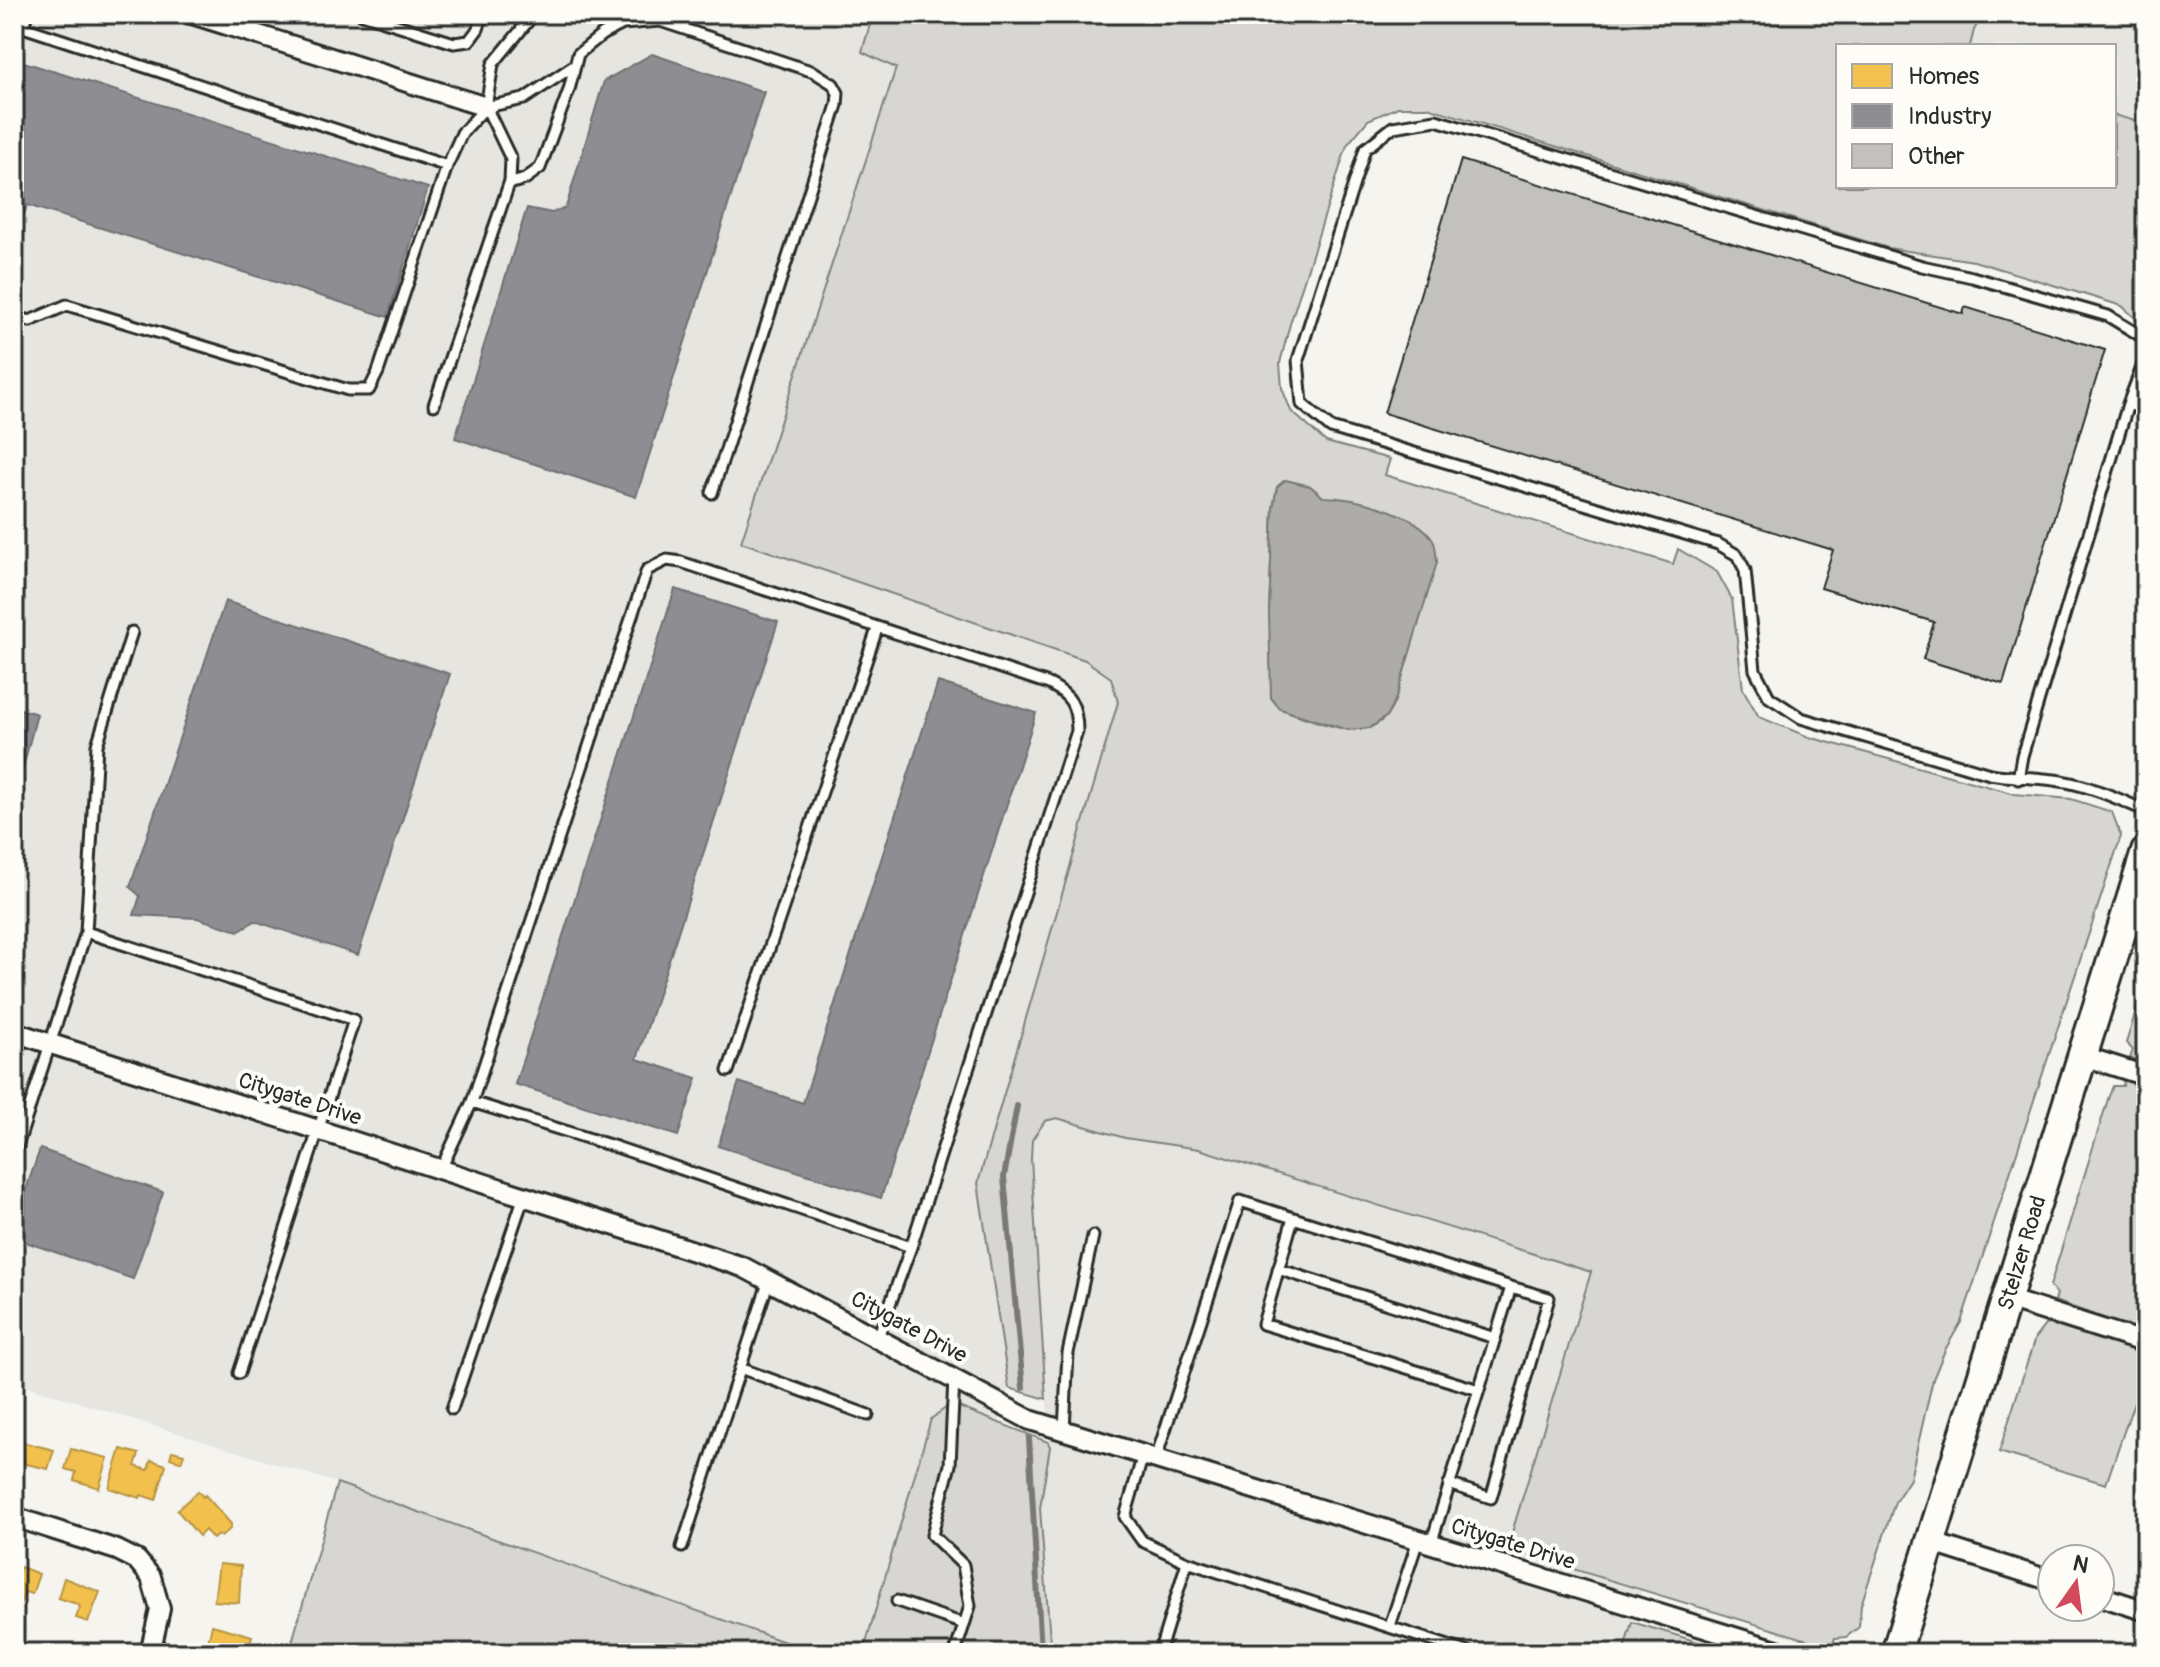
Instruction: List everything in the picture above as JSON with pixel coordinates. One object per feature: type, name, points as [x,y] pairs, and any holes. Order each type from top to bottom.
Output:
[{"type":"main road","name":"Stelzer Road","points":[[1896,1653],[2146,852]]},
{"type":"street","points":[[192,14],[486,107]]},
{"type":"street","name":"Citygate Drive","points":[[14,1032],[743,1267],[1030,1420],[1786,1653]]},
{"type":"street","points":[[2083,1056],[2146,1076]]},
{"type":"street","points":[[2007,1299],[2146,1343]]},
{"type":"street","points":[[14,1517],[117,1550],[137,1560],[151,1577],[160,1609],[150,1653]]},
{"type":"street","points":[[1930,1542],[2036,1576]]},
{"type":"street","points":[[2116,1601],[2146,1611]]},
{"type":"lane","points":[[27,14],[18,26],[447,166]]},
{"type":"lane","points":[[362,14],[454,43],[469,41],[478,29],[483,14]]},
{"type":"lane","points":[[14,316],[30,321],[67,305],[348,390],[369,390],[378,372],[447,166],[462,133],[486,107],[493,64],[534,14]]},
{"type":"lane","points":[[509,184],[525,179],[540,168],[569,90],[578,54],[603,34],[623,24],[660,21],[814,72],[833,84],[838,93],[837,105],[712,493]]},
{"type":"lane","points":[[486,107],[524,99],[575,65]]},
{"type":"lane","points":[[434,405],[509,184],[511,159],[486,107]]},
{"type":"lane","points":[[2146,339],[2108,316],[1922,266],[1436,120],[1393,127],[1365,149],[1298,360],[1302,404],[1331,428],[1718,544],[1737,555],[1745,570],[1755,670],[1769,697],[1801,718],[1990,774],[2060,781],[2108,794],[2146,811]]},
{"type":"lane","points":[[2018,779],[2022,756],[2128,404],[2146,357]]},
{"type":"lane","points":[[2128,404],[2146,410]]},
{"type":"lane","points":[[441,1169],[472,1102],[647,570],[667,560],[681,562],[1049,684],[1065,692],[1073,702],[1077,731],[911,1247],[878,1337]]},
{"type":"lane","points":[[728,1071],[877,629]]},
{"type":"lane","points":[[14,1156],[86,932],[97,745],[132,632]]},
{"type":"lane","points":[[86,932],[354,1020],[239,1373]]},
{"type":"lane","points":[[472,1102],[616,1147],[911,1247]]},
{"type":"lane","points":[[452,1409],[524,1196]]},
{"type":"lane","points":[[1449,1484],[1491,1498],[1549,1298],[1240,1201],[1150,1456],[1125,1517],[1142,1541],[1187,1562],[1470,1653]]},
{"type":"lane","points":[[1293,1218],[1263,1324],[1479,1390]]},
{"type":"lane","points":[[1064,1430],[1068,1353],[1093,1236]]},
{"type":"lane","points":[[1278,1269],[1495,1338]]},
{"type":"lane","points":[[682,1547],[769,1280]]},
{"type":"lane","points":[[1390,1626],[1449,1484],[1511,1287]]},
{"type":"lane","points":[[740,1368],[868,1415]]},
{"type":"lane","points":[[954,1379],[950,1465],[932,1535],[963,1565],[970,1606],[955,1653]]},
{"type":"lane","points":[[1159,1653],[1187,1562]]},
{"type":"lane","points":[[897,1601],[964,1624]]},
{"type":"shaded area","points":[[14,14],[873,14],[862,52],[896,67],[741,542],[1085,660],[1111,678],[1118,701],[978,1183],[1009,1388],[999,1424],[951,1405],[931,1419],[863,1653],[816,1653],[337,1483],[14,1382]]},
{"type":"shaded area","points":[[873,14],[1983,14],[1970,44],[1836,44],[1836,188],[2116,188],[2116,116],[2146,124],[2146,328],[2122,306],[1974,261],[1888,248],[1427,107],[1398,107],[1368,120],[1347,145],[1280,363],[1282,388],[1291,411],[1326,442],[1390,459],[1385,475],[1673,564],[1678,549],[1717,572],[1732,599],[1743,689],[1759,717],[1809,737],[2015,794],[2071,799],[2112,812],[2121,836],[1961,1322],[1933,1379],[1910,1479],[1895,1502],[1861,1605],[1859,1627],[1846,1637],[1835,1638],[1831,1647],[1507,1549],[1591,1272],[1199,1149],[1125,1138],[1057,1118],[1045,1121],[1032,1140],[1031,1159],[1046,1399],[1009,1388],[978,1183],[1118,702],[1111,678],[1085,660],[741,542],[896,68],[862,52]],"holes":[[[1285,480],[1310,486],[1323,497],[1437,562],[1393,705],[1376,724],[1364,728],[1336,727],[1280,709],[1269,613],[1273,508],[1277,487]]]},
{"type":"shaded area","points":[[1983,14],[2146,14],[2146,124],[2116,116],[2116,44],[1970,44]]},
{"type":"shaded area","points":[[1285,480],[1310,486],[1323,497],[1365,503],[1397,514],[1423,529],[1434,543],[1437,562],[1396,698],[1387,716],[1370,728],[1348,730],[1280,709],[1271,698],[1269,613],[1273,508],[1277,487]]},
{"type":"shaded area","points":[[2146,979],[2146,1063],[2130,1058],[2133,1050],[2126,1043]]},
{"type":"shaded area","points":[[2124,1077],[2146,1083],[2146,1333],[2055,1301],[2057,1294],[2050,1286],[2108,1099],[2113,1086],[2123,1086]]},
{"type":"shaded area","points":[[1057,1118],[1125,1138],[1199,1149],[1591,1272],[1507,1548],[1642,1589],[1623,1653],[1051,1653],[1040,1508],[1050,1447],[1031,1159],[1032,1140],[1045,1120]]},
{"type":"shaded area","points":[[2056,1322],[2146,1348],[2146,1367],[2106,1484],[1999,1452],[2035,1338],[2045,1325]]},
{"type":"shaded area","points":[[951,1404],[1048,1442],[1050,1447],[1040,1508],[1051,1653],[863,1653],[931,1419]]},
{"type":"shaded area","points":[[337,1483],[816,1653],[289,1653]]},
{"type":"shaded area","points":[[1632,1622],[1735,1653],[1623,1653]]},
{"type":"building: Homes","points":[[18,1441],[54,1450],[48,1469],[14,1461]]},
{"type":"building: Homes","points":[[71,1449],[108,1458],[99,1488],[74,1480],[76,1472],[65,1469]]},
{"type":"building: Homes","points":[[121,1449],[139,1454],[135,1466],[148,1470],[151,1460],[166,1465],[156,1500],[109,1488]]},
{"type":"building: Homes","points":[[172,1451],[184,1454],[181,1462],[170,1458]]},
{"type":"building: Homes","points":[[198,1491],[231,1524],[231,1528],[221,1537],[218,1535],[213,1539],[205,1530],[199,1536],[177,1510]]},
{"type":"building: Homes","points":[[219,1564],[241,1566],[239,1603],[214,1601]]},
{"type":"building: Homes","points":[[21,1567],[39,1574],[32,1594],[25,1592],[19,1608],[14,1606],[14,1582]]},
{"type":"building: Homes","points":[[64,1578],[100,1592],[88,1622],[76,1618],[80,1607],[77,1604],[58,1598]]},
{"type":"building: Homes","points":[[212,1625],[252,1636],[247,1653],[206,1651]]},
{"type":"building: Homes","points":[[70,1645],[96,1653],[58,1653],[59,1646],[69,1649]]},
{"type":"building: Industry","points":[[652,54],[764,92],[636,497],[455,438],[527,208],[552,213],[566,207],[604,81]]},
{"type":"building: Industry","points":[[14,59],[428,188],[388,317],[27,205],[14,247]]},
{"type":"building: Industry","points":[[675,589],[778,622],[637,1059],[697,1078],[678,1136],[515,1084]]},
{"type":"building: Industry","points":[[225,601],[450,674],[358,955],[255,921],[238,931],[197,918],[134,915],[140,896],[130,887]]},
{"type":"building: Industry","points":[[938,682],[1036,713],[881,1198],[718,1146],[739,1082],[803,1103]]},
{"type":"building: Industry","points":[[14,707],[37,714],[14,802]]},
{"type":"building: Industry","points":[[40,1149],[163,1192],[133,1279],[14,1238],[14,1224]]},
{"type":"building: Other","points":[[1461,160],[1963,314],[1965,307],[2105,350],[2003,684],[1923,659],[1934,622],[1821,588],[1833,550],[1384,413]]},
{"type":"waterway","points":[[1017,1106],[1004,1177],[1023,1388]]},
{"type":"waterway","points":[[1029,1438],[1041,1653]]}]
